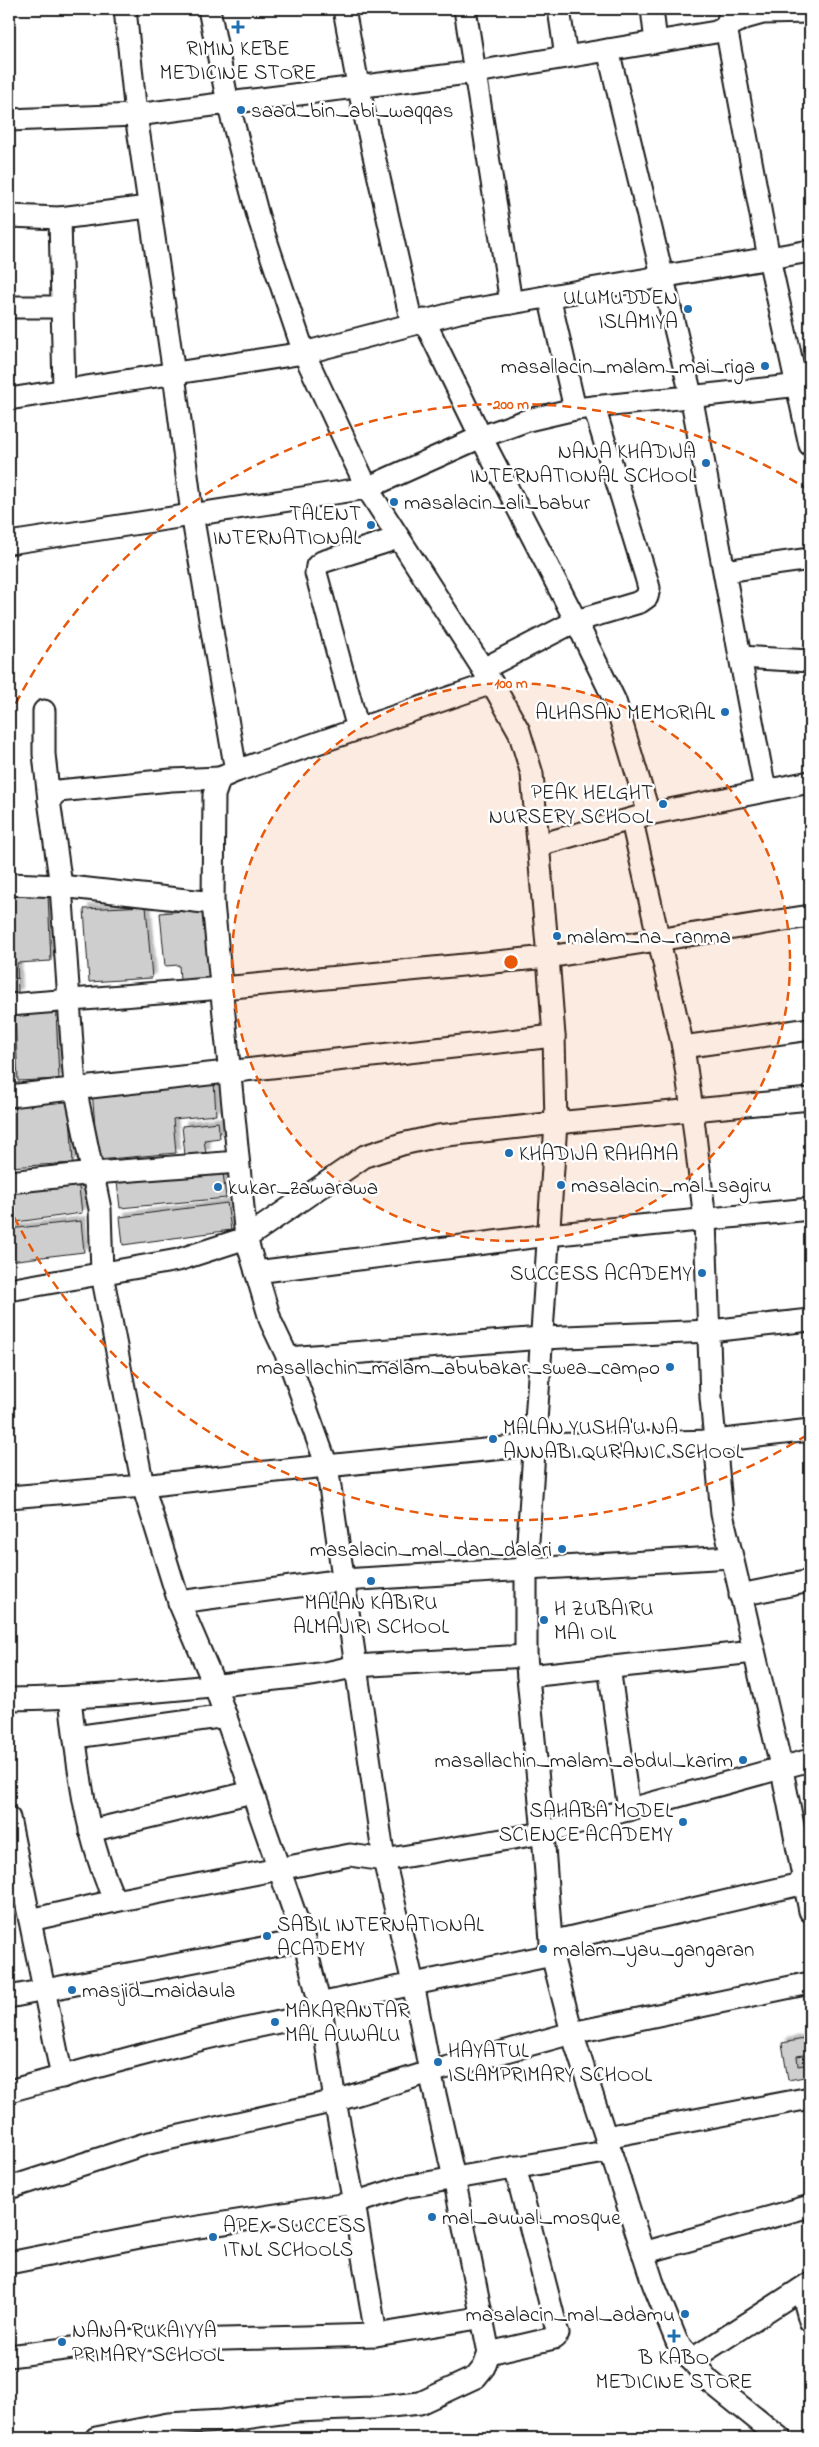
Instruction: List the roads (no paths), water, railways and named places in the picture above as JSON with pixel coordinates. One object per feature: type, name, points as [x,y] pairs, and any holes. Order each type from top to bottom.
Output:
[{"type":"street","points":[[96,2438],[168,2424],[222,2421],[296,2411],[370,2408],[420,2403],[476,2377],[484,2367],[489,2353],[484,2317],[430,2072],[413,1983],[384,1860],[327,1466],[288,1358],[271,1322],[246,1238],[213,903],[214,795],[228,774],[174,374],[148,207],[125,9]]},
{"type":"street","points":[[210,9],[228,103],[258,216],[304,353],[367,488],[488,676],[519,731],[532,774],[554,1036],[556,1123],[526,1571],[527,1666],[544,1833],[552,1948],[572,2034],[644,2253],[677,2342],[708,2380],[780,2438]]},
{"type":"street","points":[[344,9],[358,85],[418,322],[576,621],[615,701],[640,817],[660,940],[683,1046],[692,1110],[705,1220],[711,1398],[722,1514],[782,1770],[810,1911]]},
{"type":"street","points":[[465,9],[511,303]]},
{"type":"street","points":[[559,9],[566,57]]},
{"type":"street","points":[[652,9],[656,42]]},
{"type":"street","points":[[9,120],[136,114],[358,85],[476,72],[716,32],[728,18],[763,13],[810,12]]},
{"type":"street","points":[[728,18],[769,258],[804,384],[810,445]]},
{"type":"street","points":[[608,50],[691,395],[765,790]]},
{"type":"street","points":[[9,216],[60,218],[148,207]]},
{"type":"street","points":[[60,218],[64,389]]},
{"type":"street","points":[[9,398],[304,353],[418,322],[511,303],[810,251]]},
{"type":"street","points":[[49,800],[58,791],[228,774],[358,729],[488,676],[576,621],[640,602],[647,597],[649,588],[584,408],[549,296]]},
{"type":"street","points":[[9,307],[62,307]]},
{"type":"street","points":[[9,542],[367,488],[480,437],[528,420],[584,408],[804,384]]},
{"type":"street","points":[[358,729],[316,573],[317,566],[322,562],[398,538]]},
{"type":"street","points":[[725,571],[810,559]]},
{"type":"street","points":[[740,657],[810,661]]},
{"type":"street","points":[[44,711],[44,754],[61,886],[74,1088],[94,1173],[100,1208],[102,1274],[143,1486],[179,1602],[215,1686],[304,1940],[320,2009],[334,2101],[354,2203],[376,2335]]},
{"type":"street","points":[[539,845],[640,817],[810,782]]},
{"type":"street","points":[[9,884],[61,886],[213,903]]},
{"type":"street","points":[[9,1006],[548,957],[810,916]]},
{"type":"street","points":[[683,1046],[810,1028]]},
{"type":"street","points":[[9,1096],[554,1036]]},
{"type":"street","points":[[9,1290],[178,1260],[246,1238],[364,1156],[402,1144],[438,1136],[810,1099]]},
{"type":"street","points":[[9,1182],[94,1173],[238,1162]]},
{"type":"street","points":[[256,1272],[548,1235],[810,1209]]},
{"type":"street","points":[[288,1358],[542,1338],[710,1331],[810,1320]]},
{"type":"street","points":[[9,1497],[143,1486],[534,1445],[715,1441],[810,1430]]},
{"type":"street","points":[[179,1602],[343,1580],[526,1571],[731,1557]]},
{"type":"street","points":[[740,1595],[810,1581]]},
{"type":"street","points":[[9,1699],[70,1698],[215,1686],[334,1672],[355,1666],[610,1667],[754,1652]]},
{"type":"street","points":[[610,1667],[629,1810]]},
{"type":"street","points":[[70,1698],[80,1788],[103,1876],[115,1901]]},
{"type":"street","points":[[74,1737],[226,1716]]},
{"type":"street","points":[[30,1920],[115,1901],[280,1871],[350,1855],[384,1860],[544,1833],[782,1770],[810,1760]]},
{"type":"street","points":[[90,1831],[252,1792]]},
{"type":"street","points":[[9,1818],[16,1889],[30,1920],[62,2077]]},
{"type":"street","points":[[9,2091],[276,2022],[413,1983],[805,1883]]},
{"type":"street","points":[[9,1998],[304,1940]]},
{"type":"street","points":[[9,2188],[145,2144],[334,2101],[430,2072],[572,2034],[810,1983]]},
{"type":"street","points":[[9,2263],[160,2234],[354,2203],[404,2187],[515,2167],[810,2098]]},
{"type":"street","points":[[489,2353],[554,2338],[558,2334],[515,2167]]},
{"type":"street","points":[[644,2253],[810,2206]]},
{"type":"street","points":[[691,2360],[805,2286],[810,2321]]},
{"type":"street","points":[[9,2356],[144,2339],[188,2340],[376,2335],[484,2317]]},
{"type":"place","name":"RIMIN KEBE MEDICINE STORE","points":[[238,27]]},
{"type":"place","name":"saad_bin_abi_waqqas","points":[[241,110]]},
{"type":"place","name":"ULUMUDDEN ISLAMIYA","points":[[688,309]]},
{"type":"place","name":"masallacin_malam_mai_riga","points":[[765,366]]},
{"type":"place","name":"NANA KHADIJA INTERNATIONAL SCHOOL","points":[[706,463]]},
{"type":"place","name":"masalacin_ali_babur","points":[[394,502]]},
{"type":"place","name":"TALENT INTERNATIONAL","points":[[371,525]]},
{"type":"place","name":"ALHASAN MEMORIAL","points":[[725,712]]},
{"type":"place","name":"PEAK HELGHT NURSERY SCHOOL","points":[[663,804]]},
{"type":"place","name":"malam_na_ranma","points":[[557,936]]},
{"type":"place","name":"KHADIJA RAHAMA","points":[[509,1153]]},
{"type":"place","name":"masalacin_mal_sagiru","points":[[561,1185]]},
{"type":"place","name":"kukar_zawarawa","points":[[218,1187]]},
{"type":"place","name":"SUCCESS ACADEMY","points":[[702,1273]]},
{"type":"place","name":"masallachin_malam_abubakar_swea_campo","points":[[670,1367]]},
{"type":"place","name":"MALAN YUSHA'U NA ANNABI QUR'ANIC SCHOOL","points":[[493,1439]]},
{"type":"place","name":"masalacin_mal_dan_dalari","points":[[562,1549]]},
{"type":"place","name":"MALAN KABIRU ALMAJIRI SCHOOL","points":[[371,1581]]},
{"type":"place","name":"H ZUBAIRU MAI OIL","points":[[544,1620]]},
{"type":"place","name":"masallachin_malam_abdul_karim","points":[[743,1760]]},
{"type":"place","name":"SAHABA MODEL SCIENCE ACADEMY","points":[[683,1822]]},
{"type":"place","name":"SABIL INTERNATIONAL ACADEMY","points":[[267,1936]]},
{"type":"place","name":"malam_yau_gangaran","points":[[543,1949]]},
{"type":"place","name":"masjid_maidaula","points":[[72,1990]]},
{"type":"place","name":"MAKARANTAR MAL AUWALU","points":[[275,2022]]},
{"type":"place","name":"HAYATUL ISLAMPRIMARY SCHOOL","points":[[438,2062]]},
{"type":"place","name":"mal_auwal_mosque","points":[[432,2217]]},
{"type":"place","name":"APEX SUCCESS ITNL SCHOOLS","points":[[213,2237]]},
{"type":"place","name":"masalacin_mal_adamu","points":[[685,2314]]},
{"type":"place","name":"B KABO MEDICINE STORE","points":[[674,2336]]},
{"type":"place","name":"NANA RUKAIYYA PRIMARY SCHOOL","points":[[62,2342]]}]
